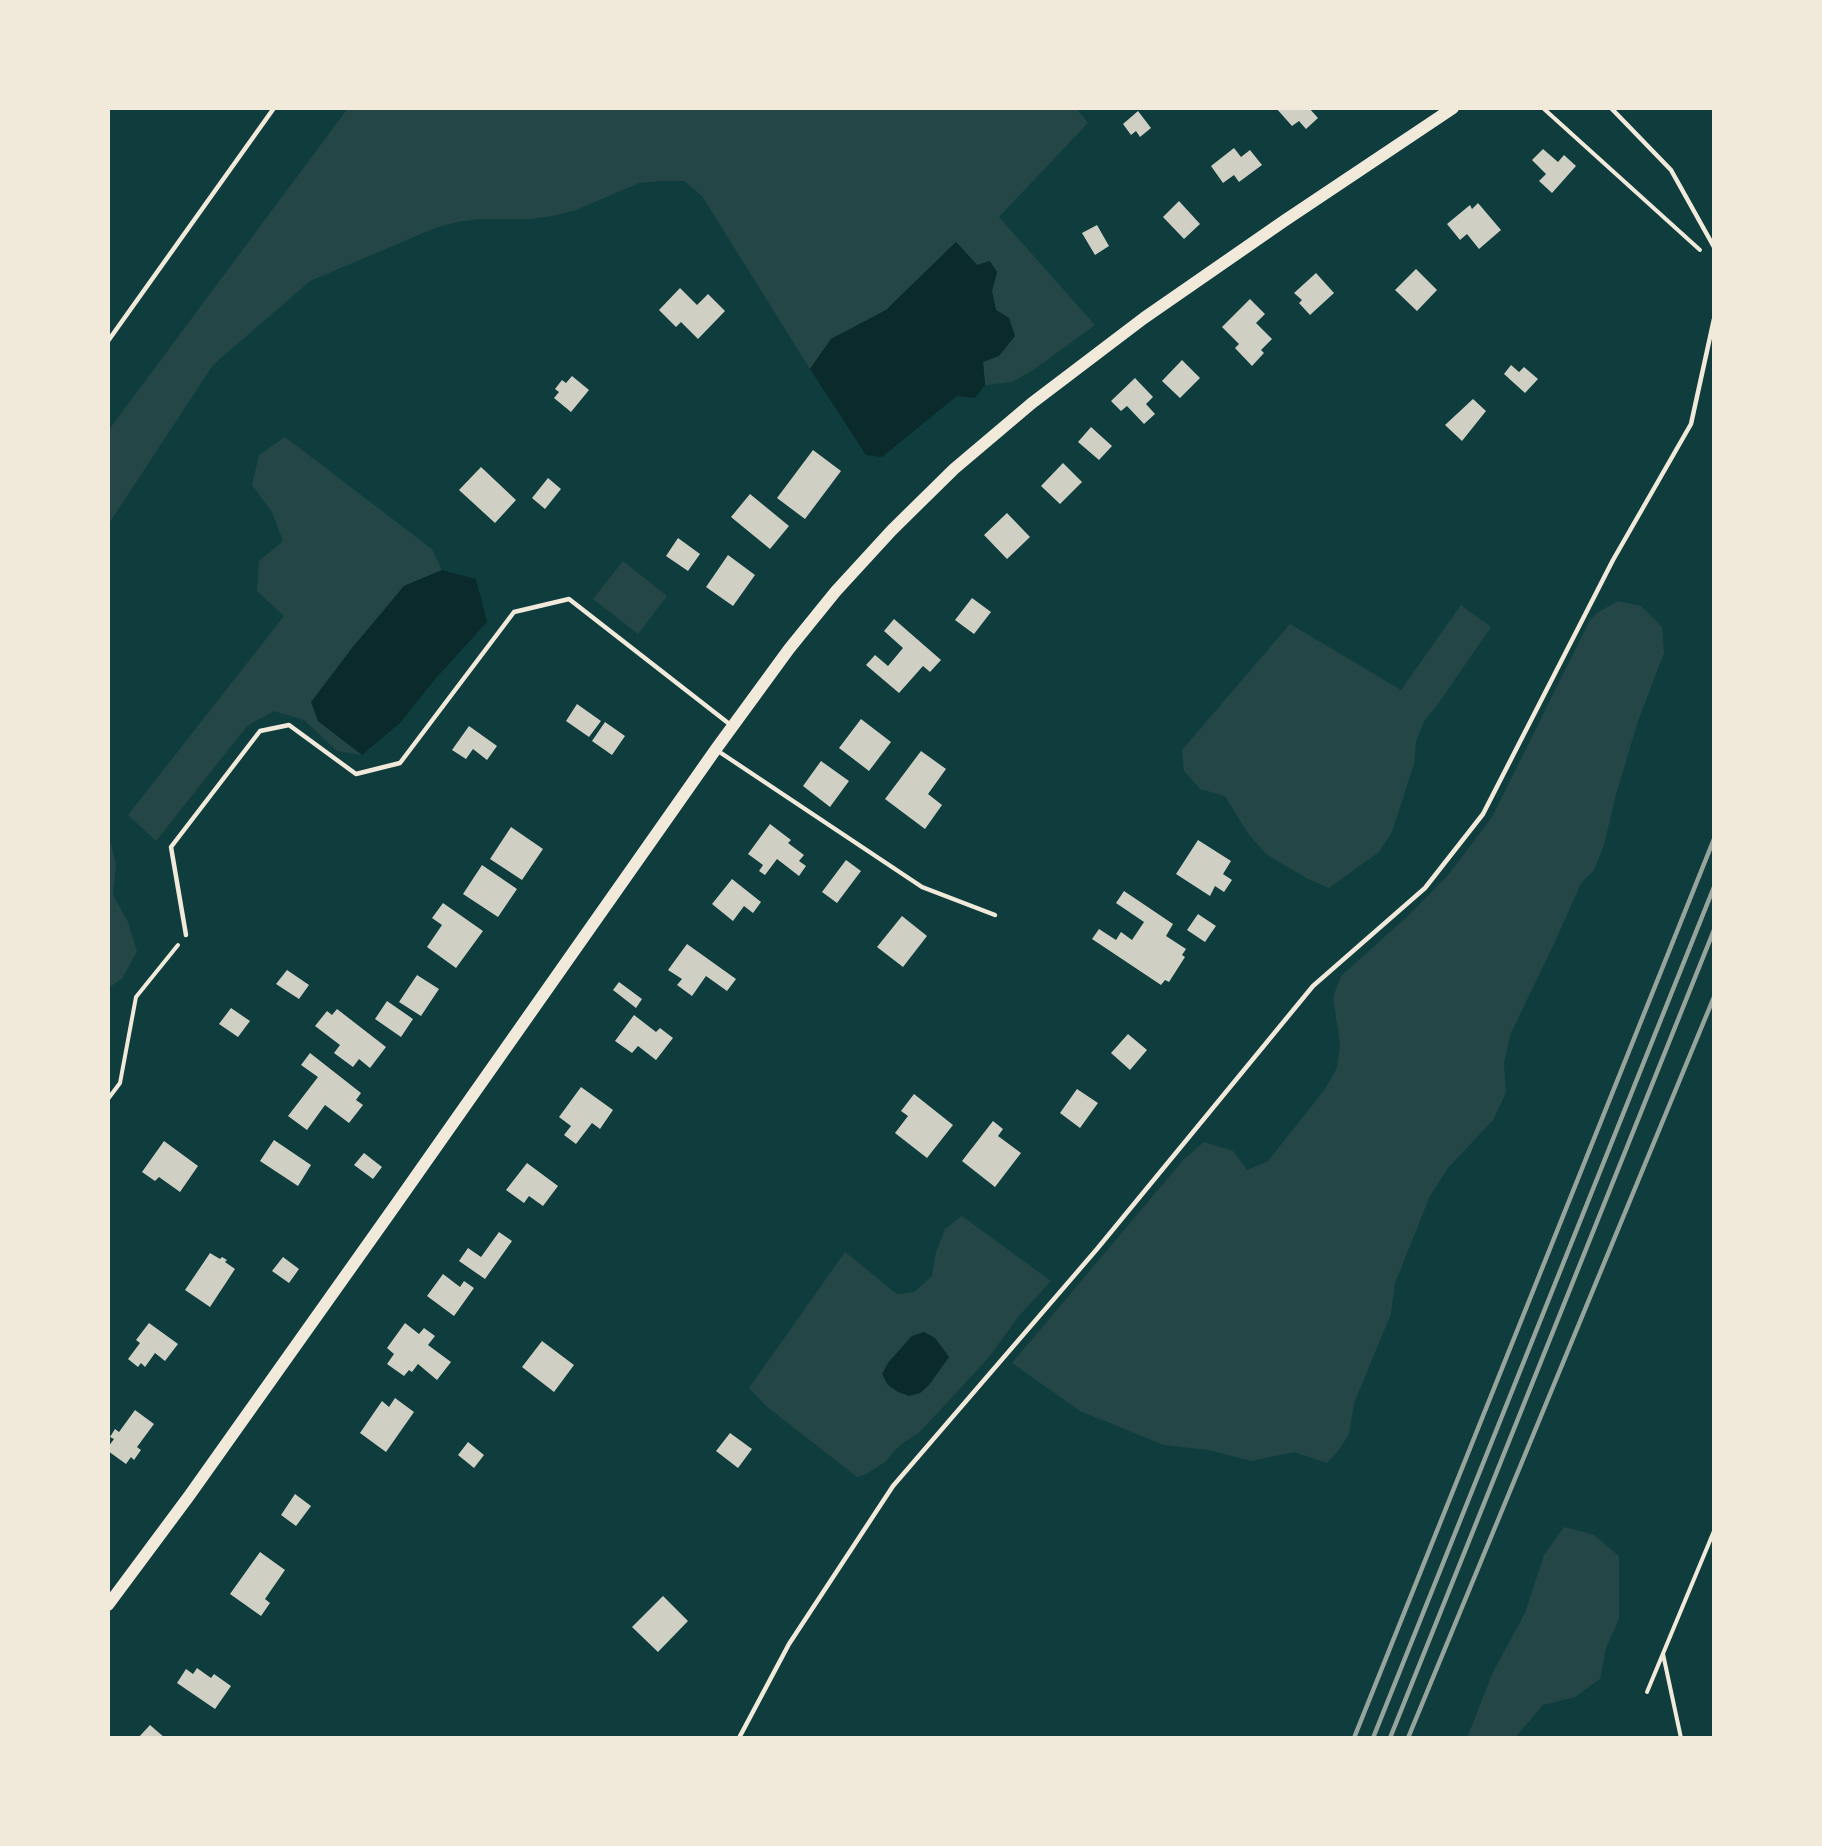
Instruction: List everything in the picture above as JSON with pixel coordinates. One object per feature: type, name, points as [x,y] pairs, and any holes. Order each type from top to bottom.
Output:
[{"type":"main road","points":[[108,1605],[189,1496],[732,726],[789,649],[836,591],[892,530],[954,469],[1032,402],[1144,318],[1453,108]]},
{"type":"lane","points":[[108,341],[274,108]]},
{"type":"lane","points":[[1611,108],[1671,170],[1714,247]]},
{"type":"lane","points":[[739,1738],[789,1644],[893,1485],[1097,1249],[1313,986],[1425,888],[1483,814],[1613,560],[1691,424],[1714,319]]},
{"type":"lane","points":[[186,935],[171,848],[260,731],[289,724],[356,774],[400,763],[514,612],[569,599],[732,726]]},
{"type":"lane","points":[[716,749],[921,887],[995,915]]},
{"type":"path","points":[[1542,108],[1706,255]]},
{"type":"path","points":[[108,1099],[120,1083],[136,997],[186,935]]},
{"type":"path","points":[[1647,1692],[1714,1531]]},
{"type":"path","points":[[1663,1653],[1681,1738]]},
{"type":"shaded area","points":[[348,108],[1076,108],[1088,123],[999,217],[1095,325],[1032,371],[1012,382],[985,385],[983,362],[1009,319],[996,310],[992,291],[997,272],[977,265],[956,242],[886,310],[831,339],[810,369],[702,196],[684,181],[639,183],[576,210],[553,216],[530,219],[480,219],[435,228],[310,281],[213,365],[108,525],[108,431]]},
{"type":"shaded area","points":[[956,242],[977,265],[990,261],[997,272],[992,291],[996,310],[1009,318],[1015,336],[999,356],[983,362],[985,385],[975,398],[957,396],[882,457],[866,455],[810,369],[831,339],[886,310]]},
{"type":"shaded area","points":[[285,437],[432,549],[442,570],[404,586],[318,721],[362,755],[337,751],[304,720],[274,711],[247,726],[156,841],[128,815],[284,616],[257,591],[259,561],[283,541],[272,512],[252,485],[259,455]]},
{"type":"shaded area","points":[[623,561],[667,596],[638,634],[593,599]]},
{"type":"shaded area","points":[[442,570],[476,579],[487,622],[436,678],[400,723],[362,755],[318,721],[311,702],[404,586]]},
{"type":"shaded area","points":[[1618,601],[1641,606],[1662,627],[1664,653],[1638,721],[1615,798],[1604,845],[1594,870],[1581,883],[1511,1033],[1504,1063],[1506,1093],[1493,1120],[1448,1168],[1430,1196],[1395,1283],[1391,1314],[1354,1403],[1349,1434],[1339,1450],[1327,1463],[1294,1452],[1251,1461],[1209,1450],[1164,1445],[1080,1411],[1012,1363],[1184,1159],[1204,1142],[1233,1151],[1247,1170],[1268,1161],[1325,1089],[1337,1068],[1340,1044],[1333,997],[1341,976],[1409,915],[1449,874],[1492,817],[1590,620],[1597,613]]},
{"type":"shaded area","points":[[1461,605],[1491,627],[1424,721],[1416,742],[1414,764],[1392,832],[1379,852],[1329,888],[1308,879],[1266,854],[1249,835],[1225,796],[1200,789],[1184,771],[1182,750],[1290,624],[1401,690]]},
{"type":"shaded area","points":[[108,832],[116,864],[113,895],[128,922],[137,951],[122,979],[108,988]]},
{"type":"shaded area","points":[[962,1216],[1051,1281],[1018,1317],[990,1356],[920,1432],[900,1445],[885,1462],[857,1477],[766,1406],[749,1388],[845,1252],[897,1294],[914,1292],[932,1276],[936,1252],[945,1229]],"holes":[[[912,1336],[929,1385],[888,1363]]]},
{"type":"shaded area","points":[[924,1332],[935,1338],[949,1357],[929,1385],[920,1393],[909,1396],[888,1385],[882,1374],[888,1363],[912,1336]]},
{"type":"shaded area","points":[[1564,1527],[1594,1535],[1619,1556],[1619,1619],[1606,1648],[1600,1679],[1575,1697],[1543,1705],[1515,1738],[1467,1738],[1493,1672],[1525,1613],[1544,1555]]},
{"type":"building","points":[[1276,108],[1309,108],[1318,118],[1306,129],[1299,121],[1292,126]]},
{"type":"building","points":[[1138,111],[1151,128],[1140,137],[1136,131],[1131,135],[1123,124]]},
{"type":"building","points":[[1234,148],[1241,157],[1250,150],[1262,165],[1239,182],[1234,175],[1223,183],[1211,166]]},
{"type":"building","points":[[1543,149],[1558,162],[1564,155],[1576,166],[1552,193],[1539,181],[1546,174],[1532,160]]},
{"type":"building","points":[[1179,201],[1200,224],[1184,239],[1163,217]]},
{"type":"building","points":[[1478,203],[1501,230],[1479,249],[1467,234],[1460,240],[1447,224],[1470,205],[1472,209]]},
{"type":"building","points":[[1097,225],[1109,246],[1095,255],[1082,233]]},
{"type":"building","points":[[1416,269],[1437,290],[1417,311],[1395,290]]},
{"type":"building","points":[[1316,273],[1334,293],[1310,315],[1299,303],[1302,300],[1294,293]]},
{"type":"building","points":[[680,288],[697,305],[708,294],[725,311],[698,339],[681,322],[676,327],[659,310]]},
{"type":"building","points":[[1250,299],[1265,314],[1256,323],[1272,339],[1261,350],[1264,353],[1252,366],[1235,348],[1239,344],[1222,327]]},
{"type":"building","points":[[1182,360],[1200,378],[1180,398],[1162,381]]},
{"type":"building","points":[[1511,365],[1519,372],[1524,367],[1538,379],[1525,393],[1504,374]]},
{"type":"building","points":[[572,376],[589,390],[571,412],[554,398],[559,392],[555,389],[562,380],[566,383]]},
{"type":"building","points":[[1135,378],[1153,397],[1146,404],[1155,414],[1144,424],[1127,406],[1121,411],[1111,401]]},
{"type":"building","points":[[1473,399],[1486,411],[1462,441],[1445,425]]},
{"type":"building","points":[[1091,427],[1112,446],[1099,460],[1078,442]]},
{"type":"building","points":[[813,450],[841,471],[805,519],[777,498]]},
{"type":"building","points":[[1063,463],[1082,482],[1060,504],[1041,486]]},
{"type":"building","points":[[481,467],[516,500],[495,523],[459,490]]},
{"type":"building","points":[[548,478],[561,489],[545,509],[532,498]]},
{"type":"building","points":[[750,494],[789,526],[770,549],[731,517]]},
{"type":"building","points":[[1007,513],[1030,537],[1007,559],[984,535]]},
{"type":"building","points":[[678,538],[700,554],[688,571],[666,556]]},
{"type":"building","points":[[728,555],[755,575],[733,606],[706,587]]},
{"type":"building","points":[[972,598],[991,612],[974,634],[955,620]]},
{"type":"building","points":[[894,619],[941,660],[930,672],[923,666],[899,693],[866,665],[875,655],[888,666],[903,648],[884,631]]},
{"type":"building","points":[[577,704],[601,721],[589,737],[566,721]]},
{"type":"building","points":[[861,719],[891,742],[869,771],[839,748]]},
{"type":"building","points":[[605,722],[625,736],[612,755],[592,741]]},
{"type":"building","points":[[469,726],[497,746],[487,760],[473,749],[466,759],[452,750]]},
{"type":"building","points":[[921,751],[946,769],[928,794],[942,805],[925,829],[885,799]]},
{"type":"building","points":[[821,761],[849,781],[830,807],[803,786]]},
{"type":"building","points":[[770,824],[791,840],[788,843],[804,855],[799,861],[806,866],[799,876],[777,859],[765,875],[759,871],[763,865],[748,854]]},
{"type":"building","points":[[511,827],[543,849],[522,880],[490,859]]},
{"type":"building","points":[[1198,840],[1231,861],[1223,874],[1232,880],[1224,892],[1215,886],[1210,896],[1176,874]]},
{"type":"building","points":[[846,860],[861,871],[837,903],[822,892]]},
{"type":"building","points":[[482,865],[517,889],[498,917],[463,894]]},
{"type":"building","points":[[732,879],[761,902],[753,913],[744,906],[733,921],[712,904]]},
{"type":"building","points":[[1124,891],[1173,924],[1166,936],[1186,949],[1182,955],[1185,957],[1169,982],[1165,980],[1161,985],[1092,939],[1099,929],[1116,940],[1121,932],[1132,940],[1144,922],[1116,903]]},
{"type":"building","points":[[443,903],[483,931],[456,968],[427,947],[442,925],[432,918]]},
{"type":"building","points":[[1198,914],[1216,926],[1205,942],[1187,930]]},
{"type":"building","points":[[902,916],[927,936],[903,967],[877,947]]},
{"type":"building","points":[[687,944],[736,979],[727,991],[706,976],[692,996],[677,985],[682,979],[668,970]]},
{"type":"building","points":[[287,970],[309,985],[299,999],[276,984]]},
{"type":"building","points":[[417,975],[439,989],[421,1016],[399,1002]]},
{"type":"building","points":[[619,982],[642,999],[636,1008],[613,990]]},
{"type":"building","points":[[387,1001],[413,1019],[401,1037],[375,1019]]},
{"type":"building","points":[[231,1008],[250,1021],[238,1037],[219,1024]]},
{"type":"building","points":[[337,1009],[386,1047],[370,1068],[359,1059],[353,1067],[334,1053],[340,1045],[315,1026],[327,1011],[332,1015]]},
{"type":"building","points":[[634,1015],[656,1032],[660,1028],[673,1038],[656,1060],[638,1046],[632,1053],[615,1041]]},
{"type":"building","points":[[1128,1034],[1147,1050],[1130,1070],[1111,1053]]},
{"type":"building","points":[[310,1053],[361,1093],[356,1100],[363,1105],[349,1123],[325,1105],[307,1130],[288,1116],[318,1077],[301,1065]]},
{"type":"building","points":[[581,1087],[613,1110],[600,1129],[592,1123],[576,1144],[564,1135],[571,1126],[559,1117]]},
{"type":"building","points":[[1077,1089],[1098,1103],[1080,1128],[1060,1113]]},
{"type":"building","points":[[914,1094],[953,1125],[927,1158],[895,1133],[908,1116],[901,1111]]},
{"type":"building","points":[[993,1121],[1003,1129],[998,1136],[1021,1153],[995,1187],[962,1161]]},
{"type":"building","points":[[274,1140],[311,1165],[298,1186],[260,1161]]},
{"type":"building","points":[[164,1141],[198,1166],[180,1192],[159,1177],[155,1181],[142,1172]]},
{"type":"building","points":[[364,1153],[382,1167],[373,1179],[354,1165]]},
{"type":"building","points":[[527,1163],[558,1186],[543,1206],[529,1196],[524,1203],[506,1190]]},
{"type":"building","points":[[499,1232],[512,1241],[485,1279],[459,1261],[468,1248],[481,1257]]},
{"type":"building","points":[[210,1253],[227,1260],[225,1262],[235,1269],[210,1307],[185,1290]]},
{"type":"building","points":[[283,1257],[299,1269],[289,1283],[272,1271]]},
{"type":"building","points":[[443,1274],[460,1287],[464,1281],[474,1288],[454,1316],[427,1296]]},
{"type":"building","points":[[149,1323],[178,1344],[165,1361],[155,1353],[145,1367],[141,1363],[138,1367],[128,1359],[140,1343],[136,1340]]},
{"type":"building","points":[[405,1323],[419,1334],[424,1328],[435,1336],[428,1345],[451,1362],[437,1380],[418,1364],[412,1372],[409,1370],[404,1376],[387,1364],[394,1354],[387,1348]]},
{"type":"building","points":[[542,1341],[574,1365],[554,1392],[522,1367]]},
{"type":"building","points":[[395,1398],[414,1412],[386,1452],[360,1433],[382,1401],[389,1407]]},
{"type":"building","points":[[135,1410],[154,1424],[137,1447],[141,1450],[134,1460],[131,1457],[126,1464],[108,1451],[108,1447],[114,1439],[110,1437],[115,1429],[119,1432]]},
{"type":"building","points":[[730,1433],[752,1449],[738,1468],[716,1451]]},
{"type":"building","points":[[468,1442],[484,1455],[474,1468],[458,1455]]},
{"type":"building","points":[[295,1494],[311,1506],[296,1526],[281,1515]]},
{"type":"building","points":[[260,1552],[285,1570],[265,1599],[270,1603],[261,1616],[230,1594]]},
{"type":"building","points":[[663,1596],[688,1621],[658,1652],[632,1627]]},
{"type":"building","points":[[197,1668],[211,1678],[214,1674],[231,1686],[215,1709],[177,1683],[186,1669],[193,1674]]},
{"type":"building","points":[[150,1725],[165,1738],[138,1738]]},
{"type":"railway","points":[[1354,1738],[1714,839]]},
{"type":"railway","points":[[1373,1738],[1714,887]]},
{"type":"railway","points":[[1390,1738],[1714,930]]},
{"type":"railway","points":[[1408,1738],[1714,997]]}]
